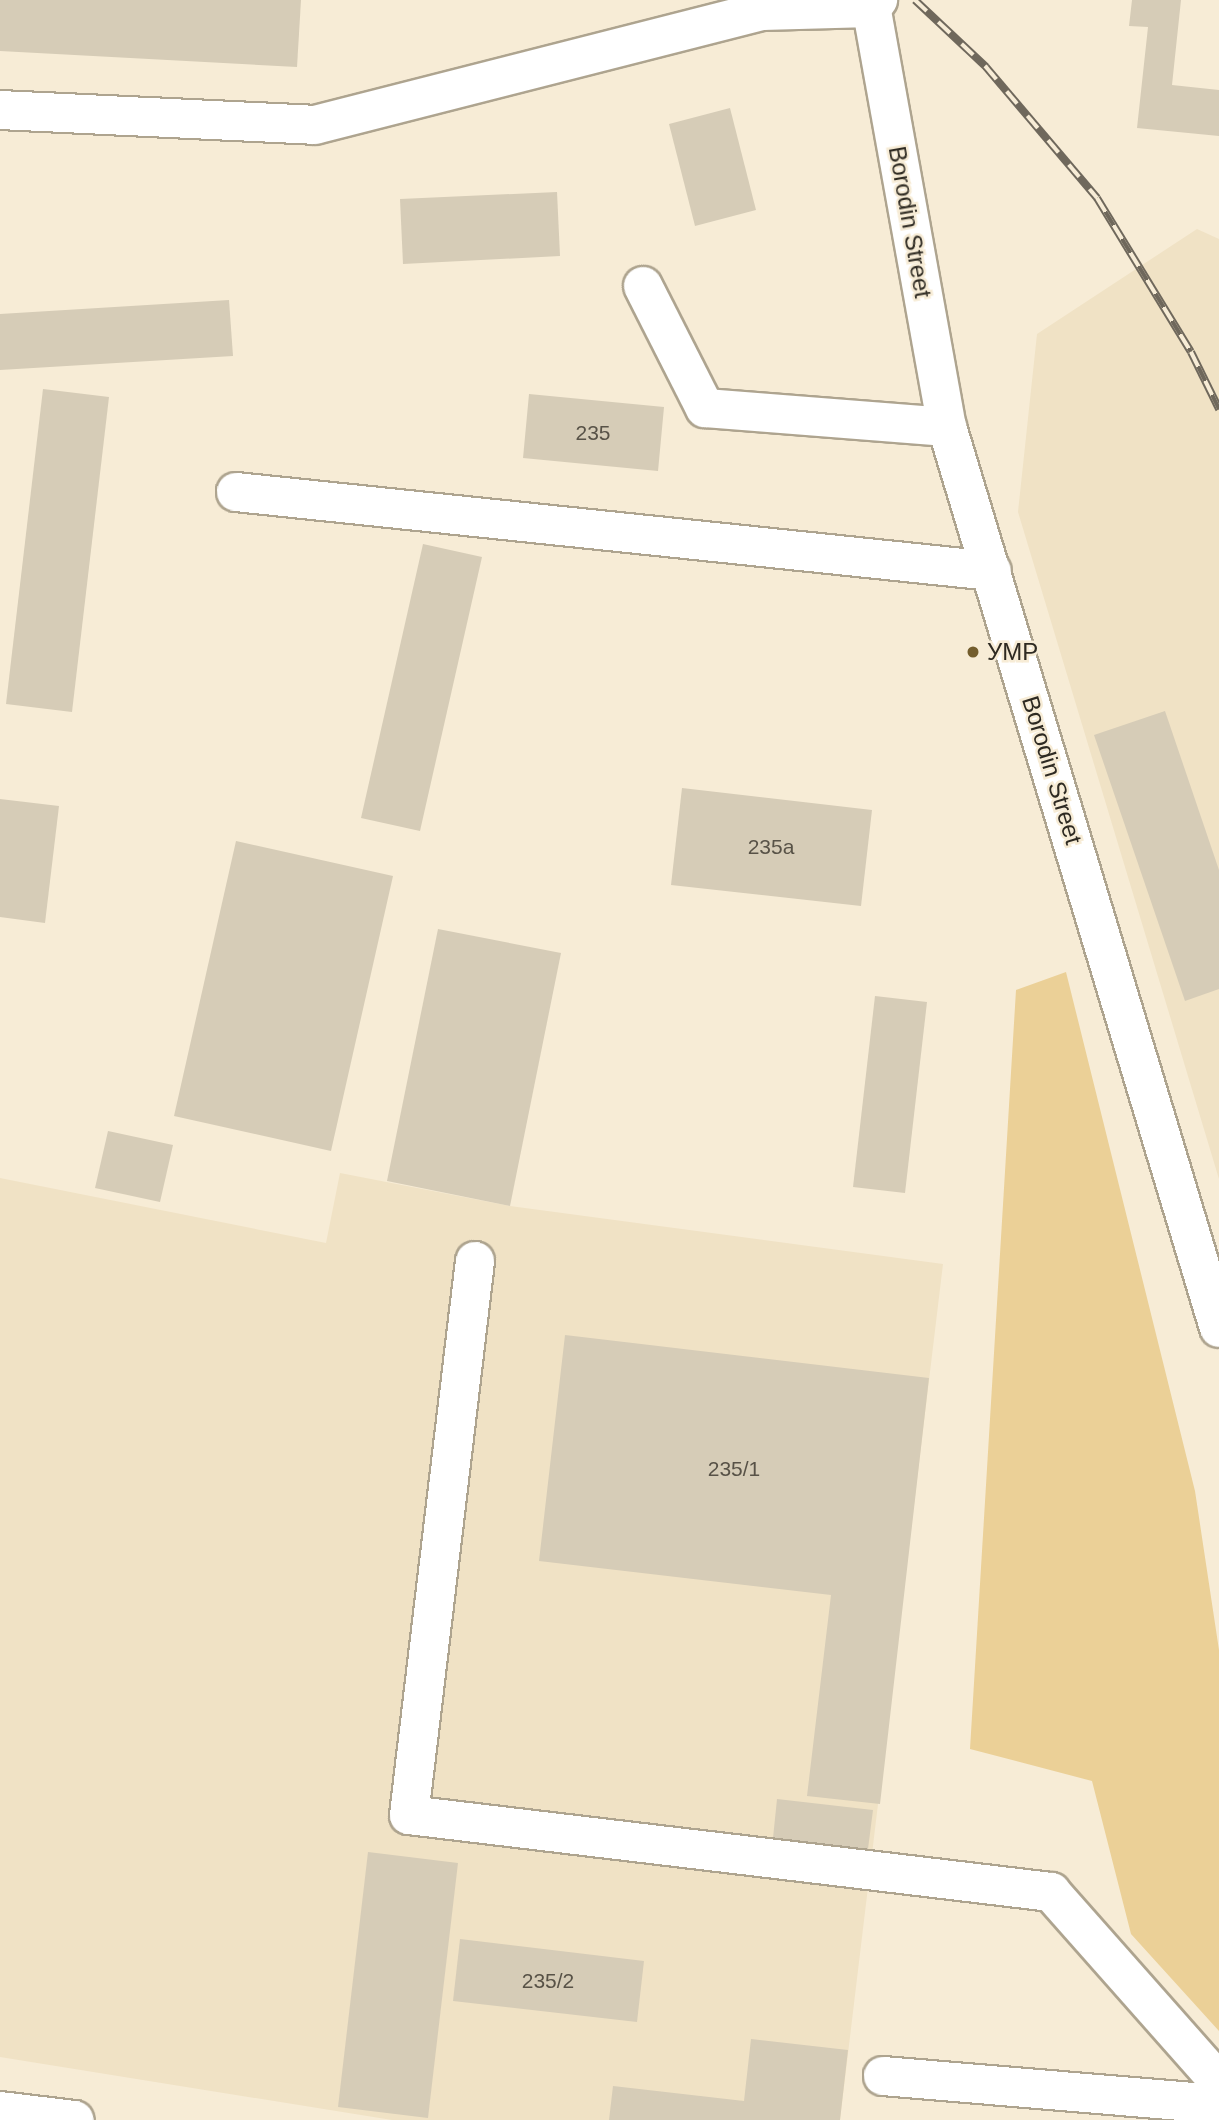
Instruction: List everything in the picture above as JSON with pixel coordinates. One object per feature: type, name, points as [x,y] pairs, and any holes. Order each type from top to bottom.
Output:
[{"type":"street","points":[[0,110],[315,125],[762,11],[873,3]]},
{"type":"street","name":"Borodin Street","points":[[873,3],[947,427],[1219,1328]]},
{"type":"street","points":[[643,286],[705,408],[947,427]]},
{"type":"street","points":[[236,492],[992,571]]},
{"type":"street","points":[[475,1261],[409,1815],[1051,1892],[1219,2082]]},
{"type":"street","points":[[883,2076],[1219,2104]]},
{"type":"street","points":[[0,2111],[74,2120]]},
{"type":"shaded area","points":[[1197,229],[1219,239],[1219,1179],[1018,512],[1037,334]]},
{"type":"shaded area","points":[[1066,972],[1195,1491],[1219,1650],[1219,2031],[1131,1934],[1092,1781],[970,1749],[1016,990]]},
{"type":"shaded area","points":[[340,1173],[510,1206],[943,1264],[840,2120],[392,2120],[0,2057],[0,1178],[326,1243]]},
{"type":"building","points":[[0,0],[301,0],[297,67],[0,51]]},
{"type":"building","points":[[1132,0],[1181,0],[1172,85],[1219,90],[1219,136],[1137,128],[1148,27],[1129,26]]},
{"type":"building","points":[[730,108],[756,210],[695,226],[669,124]]},
{"type":"building","points":[[557,192],[560,256],[403,264],[400,199]]},
{"type":"building","points":[[229,300],[233,356],[0,370],[0,314]]},
{"type":"building","points":[[43,389],[109,397],[72,712],[6,704]]},
{"type":"building","points":[[529,394],[664,407],[658,471],[523,458]]},
{"type":"building","points":[[423,544],[482,557],[420,831],[361,818]]},
{"type":"building","points":[[1165,711],[1219,870],[1219,989],[1185,1001],[1094,735]]},
{"type":"building","points":[[682,788],[872,810],[861,906],[671,885]]},
{"type":"building","points":[[0,799],[59,806],[45,923],[0,917]]},
{"type":"building","points":[[236,841],[393,876],[331,1151],[174,1116]]},
{"type":"building","points":[[438,929],[561,953],[510,1206],[387,1181]]},
{"type":"building","points":[[875,996],[927,1002],[905,1193],[853,1187]]},
{"type":"building","points":[[108,1131],[173,1145],[160,1202],[95,1188]]},
{"type":"building","points":[[565,1335],[929,1378],[880,1804],[807,1796],[831,1595],[539,1561]]},
{"type":"building","points":[[777,1799],[873,1810],[868,1849],[773,1838]]},
{"type":"building","points":[[368,1852],[458,1863],[428,2118],[338,2107]]},
{"type":"building","points":[[460,1939],[644,1961],[637,2022],[453,2001]]},
{"type":"building","points":[[751,2039],[848,2050],[840,2120],[609,2120],[613,2086],[744,2101]]},
{"type":"railway","points":[[915,0],[986,67],[1097,198],[1191,352],[1219,409]]},
{"type":"place","name":"УМР","points":[[973,652]]}]
